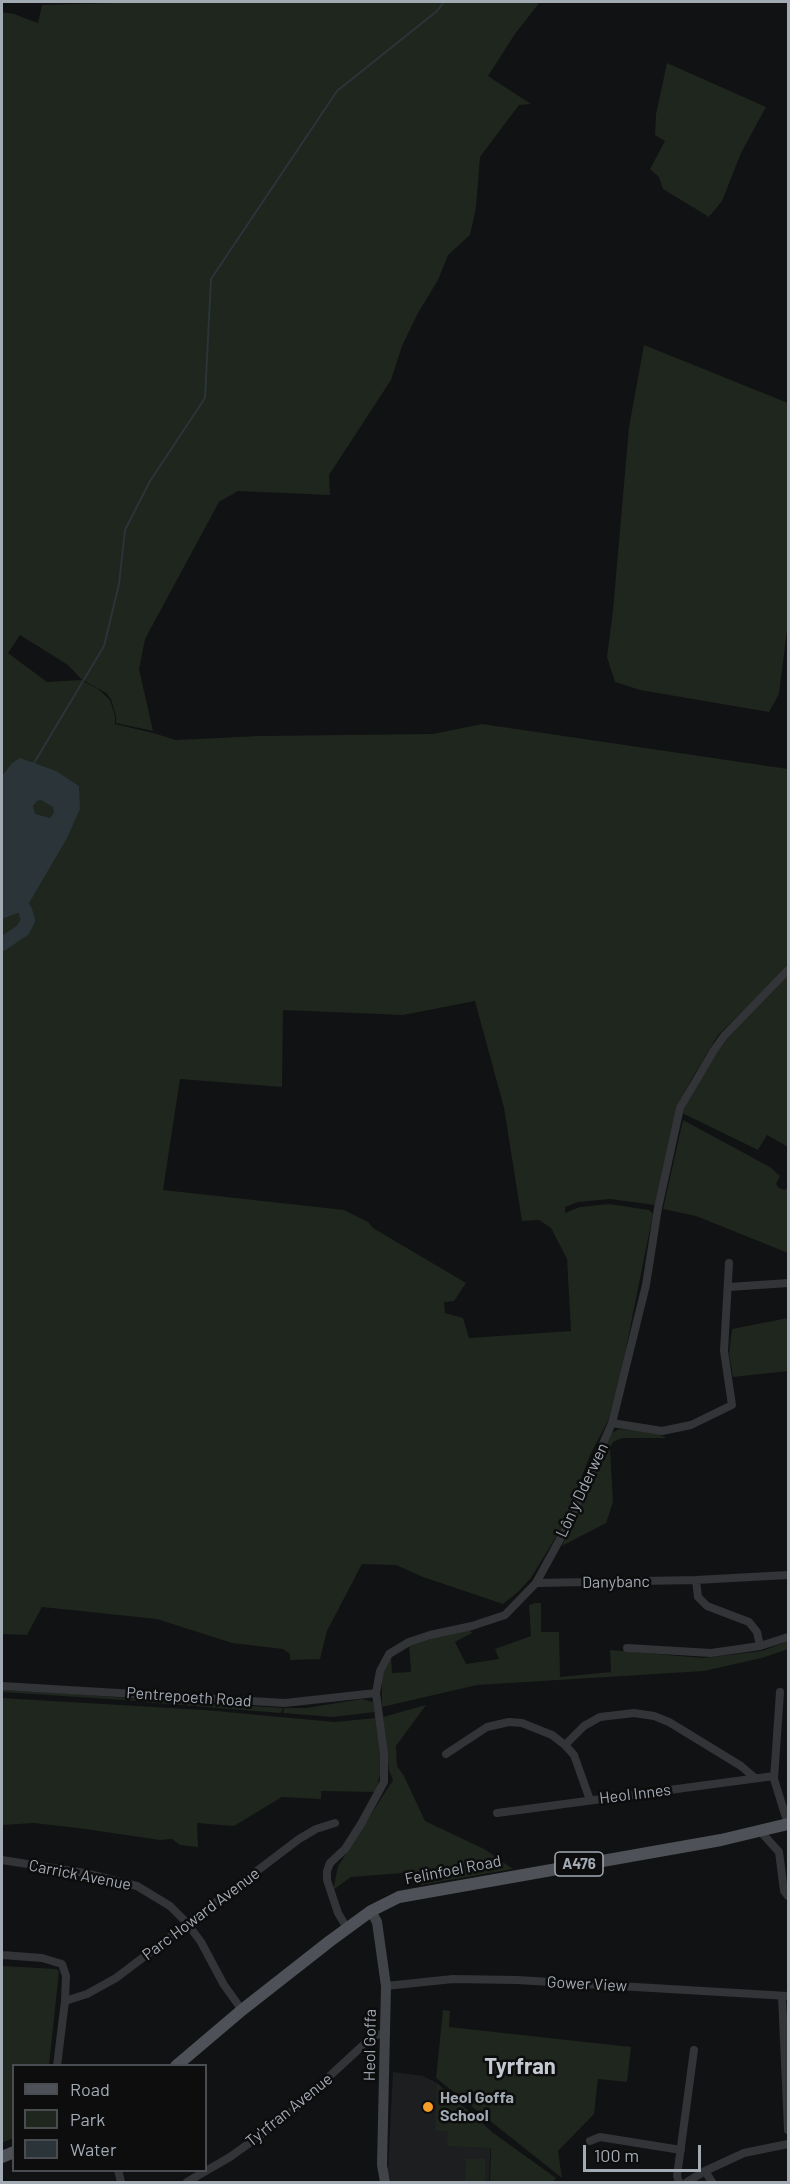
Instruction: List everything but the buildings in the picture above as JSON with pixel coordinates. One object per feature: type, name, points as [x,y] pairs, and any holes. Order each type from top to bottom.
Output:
[{"type":"main road","name":"Felinfoel Road","points":[[178,2064],[242,2010],[347,1928],[371,1911],[399,1897],[761,1832],[788,1824]]},
{"type":"street","name":"Lôn y Dderwen","points":[[347,1928],[338,1913],[327,1880],[327,1871],[330,1863],[345,1849],[381,1789],[385,1766],[376,1703],[380,1671],[389,1654],[409,1642],[505,1615],[536,1583],[565,1530],[612,1423],[645,1285],[658,1208],[680,1108],[724,1036],[789,970]]},
{"type":"street","points":[[612,1423],[662,1431],[691,1425],[732,1405],[724,1350],[729,1263]]},
{"type":"street","points":[[729,1287],[789,1283]]},
{"type":"street","name":"Danybanc","points":[[536,1583],[696,1580],[789,1575]]},
{"type":"street","points":[[696,1580],[698,1597],[706,1606],[749,1622],[757,1632],[760,1646]]},
{"type":"street","points":[[627,1648],[711,1653],[760,1646],[789,1637]]},
{"type":"street","name":"Pentrepoeth Road","points":[[2,1686],[285,1703],[376,1693]]},
{"type":"street","points":[[780,1692],[774,1776],[788,1824]]},
{"type":"street","points":[[565,1745],[584,1726],[600,1717],[634,1713],[654,1716],[669,1722],[732,1761],[754,1778]]},
{"type":"street","points":[[446,1754],[486,1727],[509,1722],[538,1729],[552,1735],[574,1755],[590,1800]]},
{"type":"street","name":"Heol Innes","points":[[497,1813],[774,1776]]},
{"type":"street","name":"Parc Howard Avenue","points":[[65,2001],[87,1994],[116,1978],[299,1839],[316,1829],[335,1823]]},
{"type":"street","points":[[761,1832],[779,1852],[784,1891],[789,1896]]},
{"type":"street","name":"Carrick Avenue","points":[[2,1860],[85,1873],[137,1886],[170,1906],[201,1942],[224,1985],[242,2010]]},
{"type":"street","name":"Heol Goffa","points":[[371,1911],[377,1922],[386,1986],[382,2165],[386,2182]]},
{"type":"street","points":[[2,1955],[42,1958],[62,1964],[66,1976],[65,2001],[57,2064]]},
{"type":"street","name":"Gower View","points":[[386,1986],[453,1979],[517,1980],[785,1996]]},
{"type":"street","points":[[785,1996],[789,2130]]},
{"type":"street","name":"Ty'rfran Avenue","points":[[207,2170],[230,2157],[283,2119],[372,2037],[386,2032]]},
{"type":"street","points":[[679,2182],[677,2176],[694,2050]]},
{"type":"street","points":[[590,2141],[600,2137],[681,2150]]},
{"type":"street","points":[[687,2182],[744,2153],[789,2144]]},
{"type":"street","points":[[705,2171],[712,2182]]},
{"type":"street","name":"Ty'rfran Avenue","points":[[187,2182],[204,2172]]},
{"type":"shaded area","name":"Heol Goffa School","points":[[393,2072],[423,2076],[435,2082],[491,2131],[489,2182],[391,2182],[388,2171]]},
{"type":"green space","points":[[149,2],[540,2],[515,34],[488,76],[531,104],[519,105],[480,157],[476,208],[470,235],[448,255],[438,280],[402,346],[391,380],[329,475],[330,495],[238,491],[219,502],[145,639],[139,669],[153,731],[116,723],[111,699],[106,693],[81,679],[68,665],[20,635],[8,653],[47,682],[81,680],[98,689],[110,700],[115,724],[176,740],[259,736],[433,734],[482,724],[788,769],[788,964],[771,984],[718,1035],[691,1080],[677,1107],[655,1205],[610,1199],[578,1202],[565,1207],[565,1213],[580,1207],[609,1204],[649,1210],[653,1214],[623,1363],[608,1421],[591,1453],[562,1527],[531,1578],[503,1604],[423,1577],[396,1565],[362,1564],[327,1631],[320,1659],[290,1660],[290,1654],[283,1649],[232,1643],[157,1619],[42,1607],[27,1635],[2,1634],[2,12],[38,23],[42,5]],"holes":[[[475,1001],[504,1108],[522,1221],[539,1220],[551,1228],[567,1259],[571,1331],[469,1338],[463,1318],[445,1313],[444,1302],[454,1301],[466,1283],[373,1228],[368,1222],[344,1210],[163,1190],[180,1079],[282,1087],[283,1010],[403,1015]]]},
{"type":"green space","points":[[667,63],[766,107],[741,153],[722,201],[709,217],[663,189],[659,177],[650,169],[665,141],[655,135],[656,114]]},
{"type":"green space","points":[[644,345],[788,403],[788,622],[779,694],[769,712],[640,690],[615,682],[607,657],[629,427]]},
{"type":"green space","points":[[788,975],[788,1147],[767,1135],[758,1150],[682,1113],[714,1055],[727,1038]]},
{"type":"green space","points":[[683,1120],[770,1167],[780,1176],[776,1184],[785,1190],[788,1187],[788,1253],[696,1216],[663,1209]]},
{"type":"green space","points":[[788,1318],[788,1371],[733,1377],[729,1354],[732,1329]]},
{"type":"green space","points":[[619,1429],[654,1432],[666,1438],[622,1438],[613,1442],[610,1448],[613,1502],[606,1523],[562,1546],[610,1434]]},
{"type":"green space","points":[[541,1603],[541,1632],[559,1632],[560,1677],[611,1672],[610,1650],[703,1658],[762,1651],[788,1641],[788,1649],[762,1658],[704,1671],[477,1685],[382,1707],[382,1672],[391,1655],[392,1673],[411,1672],[409,1643],[469,1629],[472,1633],[455,1642],[466,1664],[499,1659],[495,1649],[531,1636],[529,1605]]},
{"type":"green space","points":[[2,1690],[140,1699],[139,1701],[2,1692]]},
{"type":"green space","points":[[2,1698],[205,1710],[334,1722],[376,1718],[383,1761],[376,1792],[321,1791],[321,1799],[282,1797],[234,1826],[197,1823],[198,1847],[180,1845],[172,1839],[160,1840],[34,1823],[2,1825]]},
{"type":"green space","points":[[143,1699],[283,1708],[281,1713],[143,1702]]},
{"type":"green space","points":[[362,1699],[373,1702],[375,1712],[333,1717],[283,1713],[284,1708],[306,1708]]},
{"type":"green space","points":[[426,1705],[396,1746],[397,1766],[425,1821],[484,1849],[513,1869],[421,1885],[416,1872],[351,1877],[333,1890],[338,1866],[393,1780],[389,1770],[383,1717]]},
{"type":"green space","points":[[2,1966],[57,1969],[59,1972],[49,2064],[12,2064],[12,2138],[2,2143]]},
{"type":"green space","points":[[443,2010],[450,2011],[449,2027],[631,2047],[627,2082],[598,2079],[594,2114],[558,2151],[562,2178],[436,2078]]},
{"type":"green space","points":[[437,2083],[492,2132],[556,2178],[553,2182],[490,2182],[491,2148],[447,2146],[448,2131],[435,2131]]},
{"type":"green space","points":[[466,2159],[485,2159],[485,2182],[465,2182]]},
{"type":"water","points":[[20,758],[56,771],[79,786],[80,809],[67,838],[25,910],[2,919],[2,776],[12,763]],"holes":[[[41,800],[53,807],[54,813],[50,818],[35,814],[33,806]]]},
{"type":"waterway","points":[[34,763],[104,646],[119,584],[125,530],[150,481],[205,398],[211,279],[337,91],[437,11],[444,2]]},
{"type":"waterway","points":[[2,944],[23,930],[28,920],[25,910]]},
{"type":"place","name":"Heol Goffa School","points":[[428,2107]]},
{"type":"district","name":"Tyrfran","points":[[520,2067]]}]
